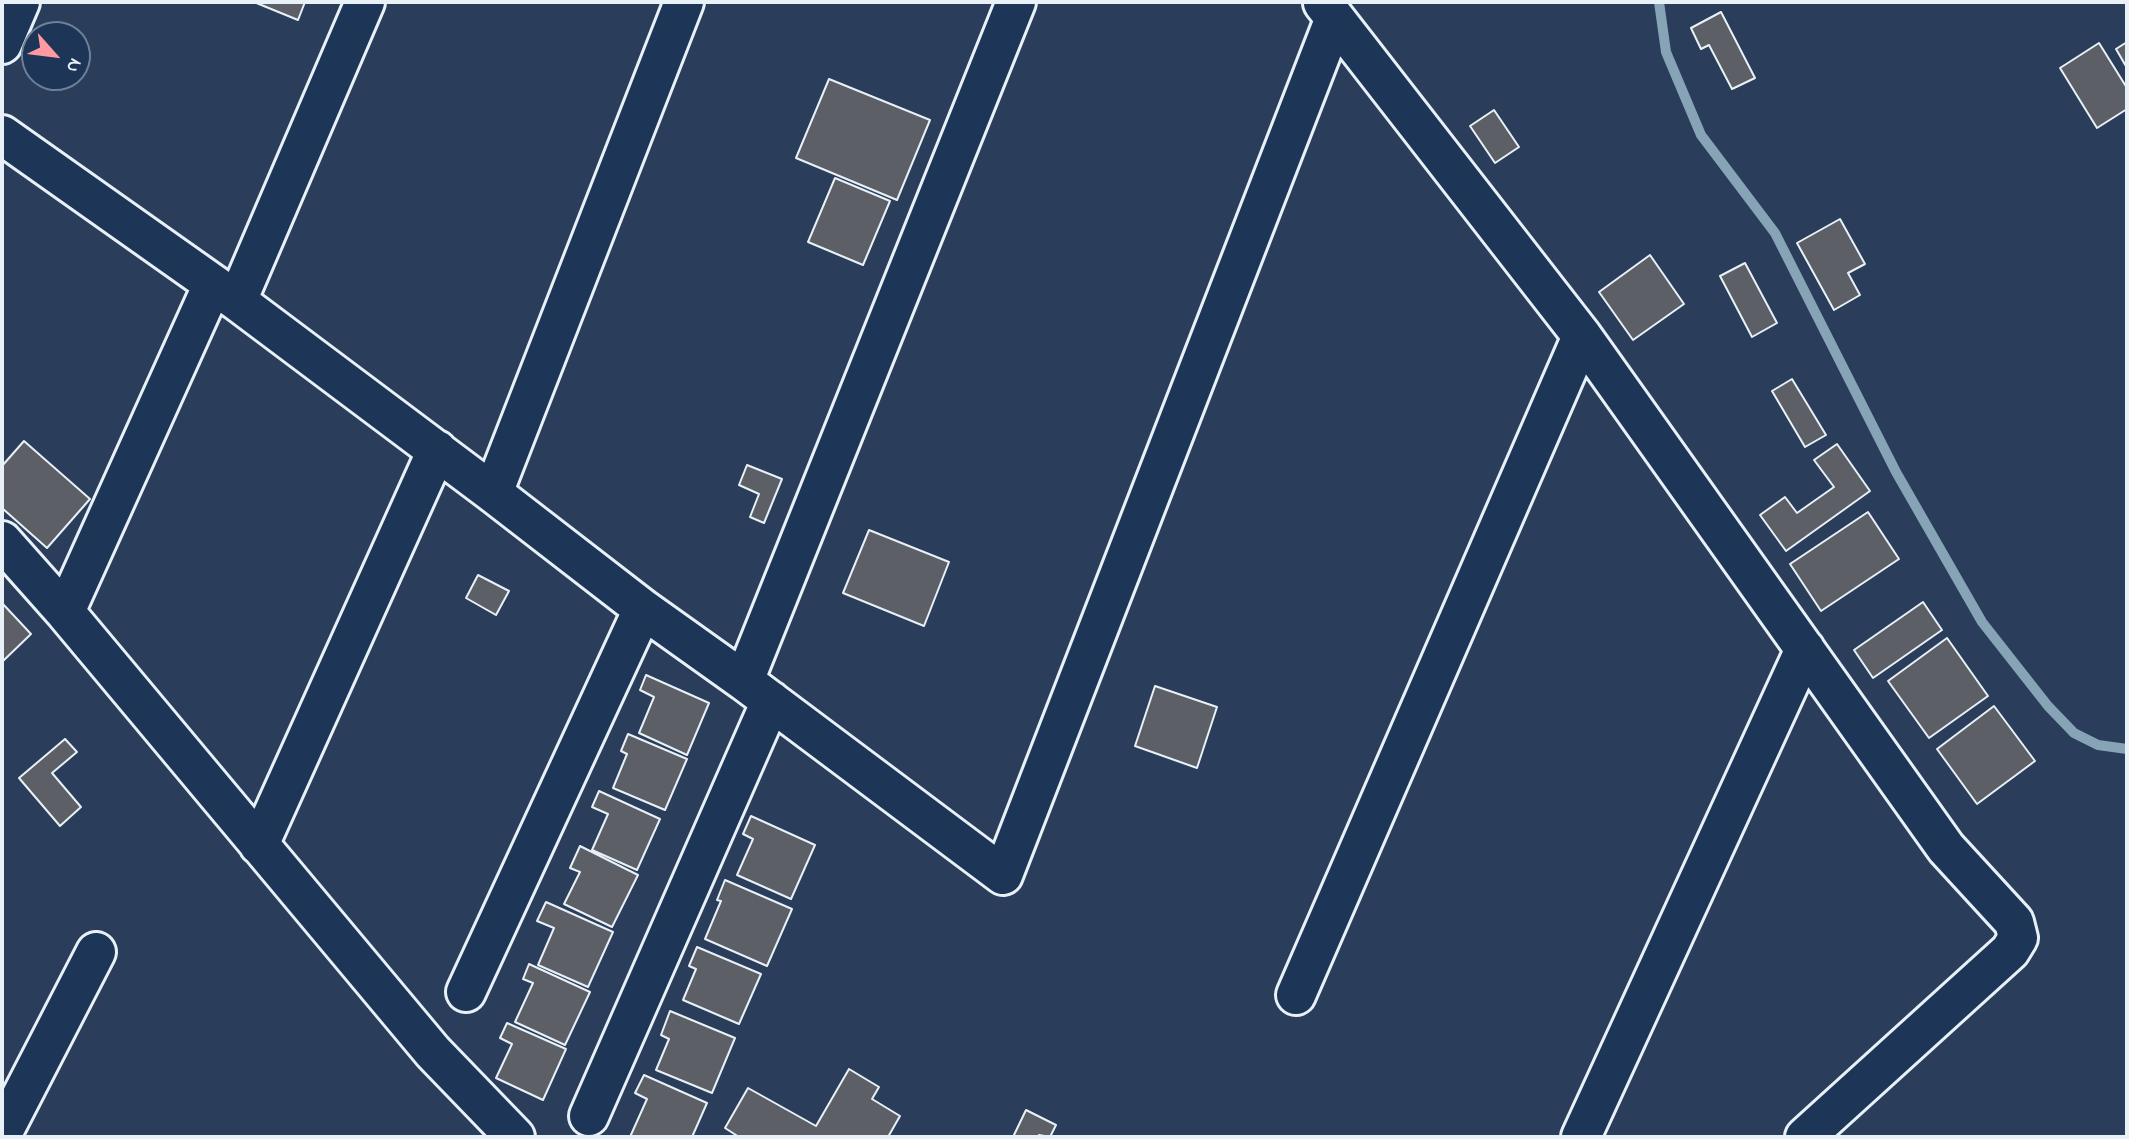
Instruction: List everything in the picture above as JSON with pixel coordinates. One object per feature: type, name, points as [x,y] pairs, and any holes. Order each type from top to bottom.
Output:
[{"type":"street","points":[[2,44],[20,2]]},
{"type":"street","points":[[65,612],[225,293],[365,2]]},
{"type":"street","points":[[493,493],[684,2]]},
{"type":"street","points":[[589,1116],[758,691],[1016,2]]},
{"type":"street","points":[[2,135],[225,293],[437,450],[643,609],[758,691],[1003,875],[1328,11]]},
{"type":"street","points":[[1328,11],[1582,336],[1946,848],[2014,922],[2018,938],[2010,951],[1805,1137]]},
{"type":"street","points":[[1296,995],[1582,336]]},
{"type":"street","points":[[259,845],[437,450]]},
{"type":"street","points":[[2,541],[65,612],[433,1052],[515,1137]]},
{"type":"street","points":[[466,992],[643,609]]},
{"type":"street","points":[[1581,1137],[1805,649]]},
{"type":"street","points":[[2,1133],[96,951]]},
{"type":"building","points":[[254,2],[305,2],[298,20]]},
{"type":"building","points":[[1721,12],[1755,78],[1732,89],[1709,45],[1701,49],[1691,28]]},
{"type":"building","points":[[2127,42],[2127,68],[2116,49]]},
{"type":"building","points":[[2099,43],[2127,88],[2127,109],[2097,128],[2060,68]]},
{"type":"building","points":[[829,79],[930,120],[897,200],[796,158]]},
{"type":"building","points":[[1494,110],[1519,147],[1495,163],[1470,126]]},
{"type":"building","points":[[835,178],[890,201],[863,265],[808,242]]},
{"type":"building","points":[[1840,219],[1865,264],[1848,273],[1860,295],[1834,310],[1797,243]]},
{"type":"building","points":[[1650,255],[1684,304],[1633,340],[1599,292]]},
{"type":"building","points":[[1745,263],[1777,323],[1752,337],[1720,276]]},
{"type":"building","points":[[1792,379],[1826,435],[1805,447],[1772,391]]},
{"type":"building","points":[[24,441],[90,499],[47,548],[2,508],[2,466]]},
{"type":"building","points":[[1837,444],[1870,491],[1786,551],[1760,515],[1785,497],[1797,513],[1834,487],[1814,460]]},
{"type":"building","points":[[747,465],[782,479],[764,523],[750,517],[759,494],[739,485]]},
{"type":"building","points":[[1868,512],[1899,559],[1821,611],[1790,564]]},
{"type":"building","points":[[869,530],[949,562],[924,626],[843,593]]},
{"type":"building","points":[[478,575],[509,591],[496,615],[466,598]]},
{"type":"building","points":[[1923,602],[1942,630],[1873,678],[1854,650]]},
{"type":"building","points":[[2,603],[31,634],[2,662]]},
{"type":"building","points":[[1947,638],[1988,696],[1929,738],[1888,681]]},
{"type":"building","points":[[646,675],[709,703],[687,755],[639,733],[654,697],[640,690]]},
{"type":"building","points":[[1155,686],[1217,707],[1197,768],[1135,746]]},
{"type":"building","points":[[1994,706],[2035,761],[1977,804],[1937,749]]},
{"type":"building","points":[[628,734],[687,759],[665,810],[613,788],[627,754],[621,751]]},
{"type":"building","points":[[65,739],[77,752],[52,773],[81,807],[60,826],[19,778]]},
{"type":"building","points":[[599,791],[660,819],[637,870],[592,850],[608,814],[592,807]]},
{"type":"building","points":[[751,816],[815,845],[791,899],[737,875],[753,839],[743,834]]},
{"type":"building","points":[[580,846],[638,875],[612,927],[564,904],[580,872],[570,868]]},
{"type":"building","points":[[725,880],[792,909],[767,966],[705,939],[721,901],[717,900]]},
{"type":"building","points":[[546,902],[613,932],[588,987],[538,965],[554,928],[537,921]]},
{"type":"building","points":[[697,947],[761,974],[739,1024],[683,1000],[696,969],[689,966]]},
{"type":"building","points":[[529,964],[590,992],[565,1045],[515,1022],[533,983],[523,979]]},
{"type":"building","points":[[670,1011],[735,1038],[712,1093],[656,1070],[669,1039],[661,1035]]},
{"type":"building","points":[[507,1023],[566,1049],[543,1100],[496,1078],[512,1044],[500,1038]]},
{"type":"building","points":[[849,1069],[879,1087],[872,1099],[900,1116],[888,1137],[739,1137],[725,1128],[748,1088],[816,1126]]},
{"type":"building","points":[[644,1075],[707,1103],[692,1137],[630,1137],[647,1099],[635,1093]]},
{"type":"building","points":[[1026,1110],[1056,1125],[1050,1137],[1013,1137]]},
{"type":"waterway","points":[[1659,2],[1666,52],[1701,135],[1775,233],[1896,472],[1982,622],[2048,706],[2074,733],[2098,745],[2127,749]]}]
